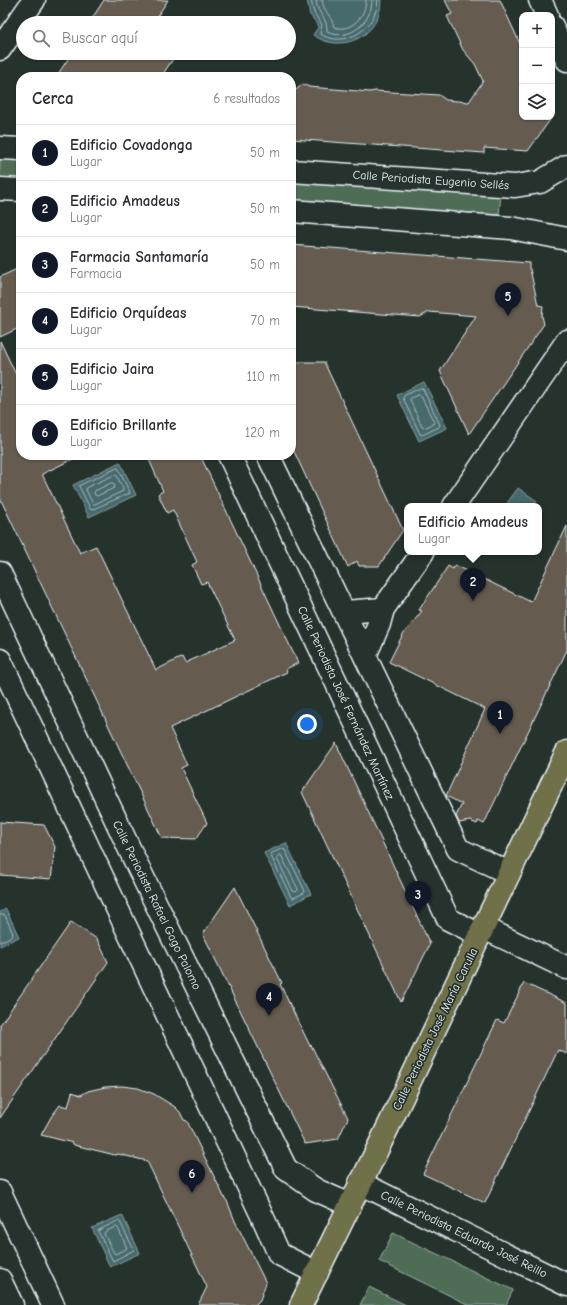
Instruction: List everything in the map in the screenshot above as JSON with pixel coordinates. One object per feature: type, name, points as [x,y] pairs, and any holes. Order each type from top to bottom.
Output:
[{"type":"main road","name":"Calle Periodista José María Carulla","points":[[301,1305],[567,752]]},
{"type":"street","points":[[23,16],[34,0]]},
{"type":"street","points":[[540,0],[546,12]]},
{"type":"street","points":[[0,49],[16,26]]},
{"type":"street","points":[[555,33],[567,60]]},
{"type":"street","name":"Calle Periodista Eugenio Sellés","points":[[296,171],[515,186],[540,182],[567,166]]},
{"type":"street","points":[[0,189],[16,190]]},
{"type":"street","points":[[296,211],[511,228],[567,239]]},
{"type":"street","points":[[456,503],[567,342]]},
{"type":"street","name":"Calle Periodista José Fernández Martínez","points":[[231,460],[448,919],[482,931],[567,968]]},
{"type":"street","points":[[270,460],[458,849],[510,873]]},
{"type":"street","points":[[365,656],[379,624],[383,609],[421,555]]},
{"type":"street","name":"Calle Periodista Rafael Gago Palomo","points":[[0,573],[137,865],[286,1170],[316,1190],[350,1205]]},
{"type":"street","points":[[345,612],[383,609]]},
{"type":"street","points":[[0,660],[279,1254],[317,1272]]},
{"type":"street","name":"Calle Periodista Eduardo José Reillo","points":[[360,1183],[567,1285]]},
{"type":"street","points":[[0,1192],[53,1305]]},
{"type":"street","points":[[0,1280],[12,1305]]},
{"type":"green space","points":[[0,158],[16,160],[16,180],[0,178]]},
{"type":"green space","points":[[296,179],[501,194],[499,215],[296,200]]},
{"type":"green space","points":[[393,1233],[513,1290],[506,1305],[469,1305],[379,1261]]},
{"type":"green space","points":[[369,1287],[406,1305],[360,1305]]},
{"type":"water","points":[[307,0],[381,0],[379,13],[367,32],[358,38],[347,42],[336,43],[324,41],[313,35],[319,26],[310,15]]},
{"type":"water","points":[[424,382],[447,428],[419,441],[397,395]]},
{"type":"water","points":[[120,462],[136,495],[89,517],[73,485]]},
{"type":"water","points":[[518,488],[537,501],[535,503],[507,503]]},
{"type":"water","points":[[286,843],[311,894],[290,905],[264,853]]},
{"type":"water","points":[[6,909],[19,937],[0,946],[0,912]]},
{"type":"water","points":[[122,1215],[140,1253],[110,1267],[92,1228]]},
{"type":"building","points":[[104,0],[168,0],[158,16],[94,16]]},
{"type":"building","points":[[445,0],[500,0],[519,41],[519,120],[550,120],[528,151],[484,148],[484,153],[296,139],[296,90],[303,84],[309,87],[370,92],[375,91],[439,95],[446,100],[469,102],[483,81],[475,64],[463,50],[447,16],[452,14]]},
{"type":"building","points":[[67,60],[172,60],[164,72],[59,72]]},
{"type":"building","points":[[296,245],[529,263],[529,269],[538,305],[543,306],[542,316],[544,324],[469,434],[440,371],[476,316],[429,312],[420,317],[296,307]]},
{"type":"building","points":[[16,269],[16,329],[0,337],[0,277]]},
{"type":"building","points":[[0,341],[16,375],[16,460],[71,460],[42,474],[80,553],[96,546],[156,670],[182,657],[185,663],[235,640],[207,582],[201,584],[192,565],[197,562],[173,510],[167,513],[158,494],[163,491],[149,460],[202,460],[298,663],[286,669],[287,672],[170,728],[187,765],[181,768],[207,823],[196,839],[162,838],[0,498]]},
{"type":"building","points":[[296,362],[324,362],[403,530],[379,566],[359,566],[357,561],[348,567],[296,456]]},
{"type":"building","points":[[567,526],[567,650],[484,824],[478,821],[477,824],[470,821],[459,823],[456,816],[462,804],[446,796],[485,709],[389,662],[402,636],[422,611],[419,610],[448,566],[453,569],[455,565],[531,602]]},
{"type":"building","points":[[336,743],[430,944],[401,1002],[302,792]]},
{"type":"building","points":[[0,822],[44,825],[55,847],[51,879],[0,875]]},
{"type":"building","points":[[235,887],[282,983],[280,984],[310,1046],[311,1045],[348,1118],[338,1139],[305,1144],[203,934]]},
{"type":"building","points":[[71,922],[97,939],[108,962],[0,1118],[0,1025]]},
{"type":"building","points":[[524,983],[567,1003],[567,1054],[558,1050],[485,1203],[423,1174],[497,1020],[504,1023]]},
{"type":"building","points":[[122,1086],[138,1088],[154,1094],[175,1107],[180,1112],[184,1120],[187,1121],[266,1283],[260,1300],[255,1305],[198,1305],[207,1287],[147,1161],[74,1145],[73,1143],[41,1135],[60,1105],[68,1107],[72,1092],[81,1095],[88,1091],[105,1087]]},
{"type":"place","name":"Edificio Jaira","points":[[508,316]]},
{"type":"place","name":"Edificio Amadeus","points":[[473,601]]},
{"type":"place","name":"Edificio Covadonga","points":[[500,734]]},
{"type":"place","name":"Farmacia Santamaría","points":[[418,914]]},
{"type":"place","name":"Edificio Orquídeas","points":[[269,1016]]},
{"type":"place","name":"Edificio Brillante","points":[[192,1193]]}]
